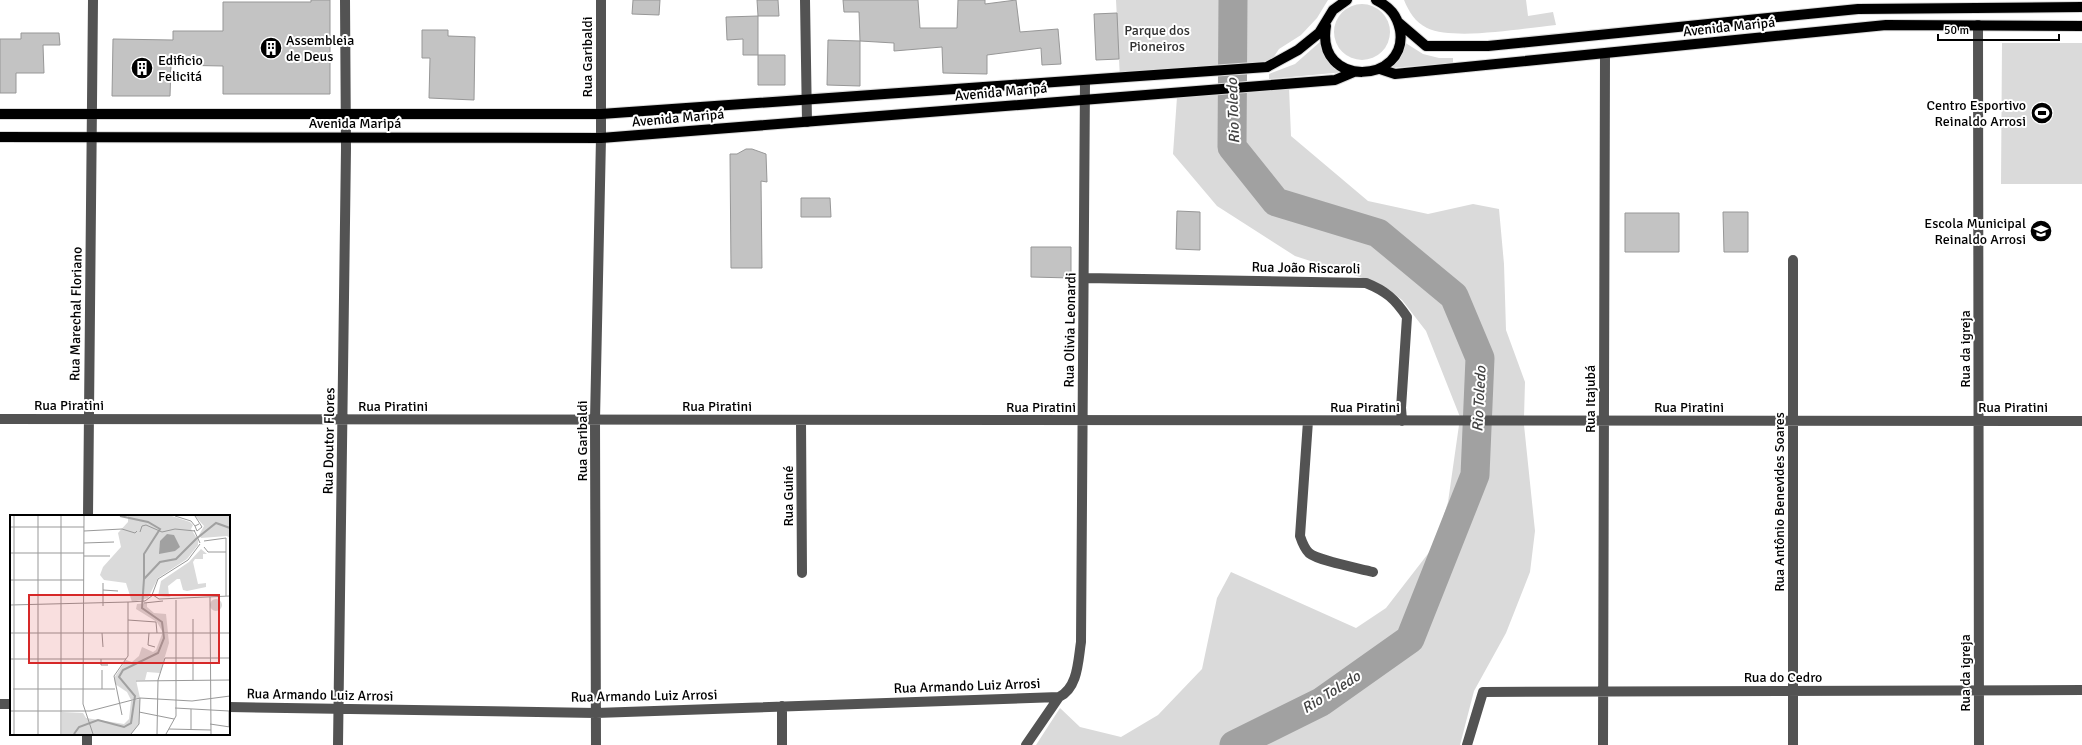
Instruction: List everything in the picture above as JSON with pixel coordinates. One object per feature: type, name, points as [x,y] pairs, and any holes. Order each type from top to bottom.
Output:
[{"type":"main road","name":"Avenida Maripá","points":[[0,114],[601,114],[1267,67],[1298,50],[1319,33],[1333,10],[1347,0]]},
{"type":"main road","points":[[1326,22],[1324,35],[1326,48],[1333,59],[1342,67],[1354,72],[1368,73],[1380,69],[1392,60],[1398,48],[1401,35],[1398,22],[1389,4],[1376,0]]},
{"type":"main road","name":"Avenida Maripá","points":[[1398,22],[1426,46],[1488,46],[1858,9],[2082,7]]},
{"type":"main road","name":"Avenida Maripá","points":[[1380,69],[1395,74],[1886,25],[2082,26]]},
{"type":"main road","name":"Avenida Maripá","points":[[0,137],[601,138],[1334,80],[1354,72]]},
{"type":"street","points":[[92,115],[93,0]]},
{"type":"street","points":[[345,0],[346,114]]},
{"type":"street","name":"Rua Garibaldi","points":[[596,745],[595,420],[601,138],[601,0]]},
{"type":"street","points":[[805,0],[807,122]]},
{"type":"street","name":"Rua da igreja","points":[[1978,25],[1979,745]]},
{"type":"street","name":"Rua Itajubá","points":[[1603,745],[1606,54]]},
{"type":"street","name":"Rua Olivia Leonardi","points":[[1026,745],[1059,697],[1066,694],[1073,685],[1081,642],[1084,421],[1085,81]]},
{"type":"street","name":"Rua Doutor Flores","points":[[338,745],[346,114]]},
{"type":"street","name":"Rua Marechal Floriano","points":[[88,515],[92,115]]},
{"type":"street","name":"Rua Antônio Benevides Soares","points":[[1793,260],[1793,745]]},
{"type":"street","name":"Rua João Riscaroli","points":[[1085,278],[1366,283],[1385,291],[1399,305],[1407,317],[1401,408],[1402,421]]},
{"type":"street","name":"Rua Piratini","points":[[0,419],[2082,421]]},
{"type":"street","name":"Rua Guiné","points":[[801,420],[802,573]]},
{"type":"street","points":[[1308,421],[1300,536],[1303,545],[1310,553],[1320,557],[1373,572]]},
{"type":"street","name":"Rua do Cedro","points":[[1467,745],[1483,692],[2082,690]]},
{"type":"street","name":"Rua Armando Luiz Arrosi","points":[[230,707],[338,710],[596,712],[1059,697]]},
{"type":"street","points":[[782,706],[782,745]]},
{"type":"green space","name":"Parque dos Pioneiros","points":[[1116,0],[1328,0],[1317,18],[1301,35],[1279,49],[1267,67],[1120,79]]},
{"type":"green space","points":[[1404,0],[1526,0],[1528,16],[1553,12],[1556,25],[1472,34],[1439,32],[1427,28],[1419,23],[1410,13]]},
{"type":"green space","points":[[1357,4],[1367,4],[1382,12],[1388,21],[1390,32],[1388,43],[1382,52],[1367,60],[1357,60],[1346,55],[1339,48],[1334,37],[1334,27],[1339,16],[1346,9]]},
{"type":"green space","points":[[1321,41],[1324,50],[1344,72],[1269,79],[1269,74],[1295,64]]},
{"type":"green space","points":[[1404,42],[1423,54],[1439,58],[1453,58],[1453,63],[1390,68],[1395,63]]},
{"type":"green space","name":"Centro Esportivo Reinaldo Arrosi","points":[[2002,43],[2082,43],[2082,184],[2001,184]]},
{"type":"green space","points":[[1289,87],[1291,136],[1368,201],[1428,214],[1473,204],[1499,209],[1504,264],[1506,330],[1525,382],[1524,417],[1460,417],[1426,331],[1402,300],[1387,288],[1369,280],[1295,256],[1217,206],[1173,154],[1177,97]]},
{"type":"green space","points":[[1459,425],[1524,425],[1535,531],[1530,572],[1506,633],[1474,691],[1460,745],[1036,745],[1060,708],[1080,727],[1121,737],[1158,715],[1202,669],[1217,598],[1231,572],[1356,628],[1386,608],[1434,546],[1448,502]]},
{"type":"building","points":[[311,0],[330,0],[330,94],[223,94],[223,66],[171,65],[170,96],[112,96],[113,39],[173,40],[173,31],[223,31],[223,2],[311,2]]},
{"type":"building","points":[[633,0],[660,0],[659,15],[632,14]]},
{"type":"building","points":[[757,0],[778,0],[779,16],[758,16]]},
{"type":"building","points":[[843,0],[918,0],[920,28],[957,28],[958,0],[985,0],[985,4],[1016,0],[1020,32],[1058,29],[1061,64],[1042,65],[1041,48],[987,55],[987,74],[943,73],[942,47],[894,51],[894,43],[860,41],[859,12],[844,12]]},
{"type":"building","points":[[1117,13],[1119,59],[1096,60],[1094,14]]},
{"type":"building","points":[[758,16],[758,55],[743,55],[743,39],[727,40],[726,17]]},
{"type":"building","points":[[422,30],[448,30],[448,36],[475,37],[474,100],[429,98],[430,58],[422,58]]},
{"type":"building","points":[[21,33],[59,33],[60,45],[43,45],[44,73],[16,73],[16,93],[0,93],[0,39],[21,39]]},
{"type":"building","points":[[828,40],[860,41],[860,86],[827,85]]},
{"type":"building","points":[[758,55],[785,55],[785,85],[758,85]]},
{"type":"building","points":[[746,149],[752,149],[766,154],[767,182],[761,181],[762,268],[731,268],[730,154],[737,154]]},
{"type":"building","points":[[801,198],[830,198],[831,217],[801,217]]},
{"type":"building","points":[[1177,211],[1200,212],[1200,250],[1176,249]]},
{"type":"building","points":[[1723,212],[1748,212],[1748,252],[1724,252]]},
{"type":"building","points":[[1625,213],[1679,213],[1679,252],[1625,252]]},
{"type":"building","points":[[1031,247],[1071,247],[1071,278],[1031,277]]},
{"type":"waterway","name":"Rio Toledo","points":[[1233,0],[1232,147],[1276,202],[1378,233],[1454,296],[1480,358],[1475,475],[1410,639],[1321,702],[1234,745]]},
{"type":"place","name":"Assembleia de Deus","points":[[271,48]]},
{"type":"place","name":"Edificio Felicitá","points":[[142,68]]},
{"type":"place","name":"Centro Esportivo Reinaldo Arrosi","points":[[2042,113]]},
{"type":"place","name":"Escola Municipal Reinaldo Arrosi","points":[[2041,231]]}]
